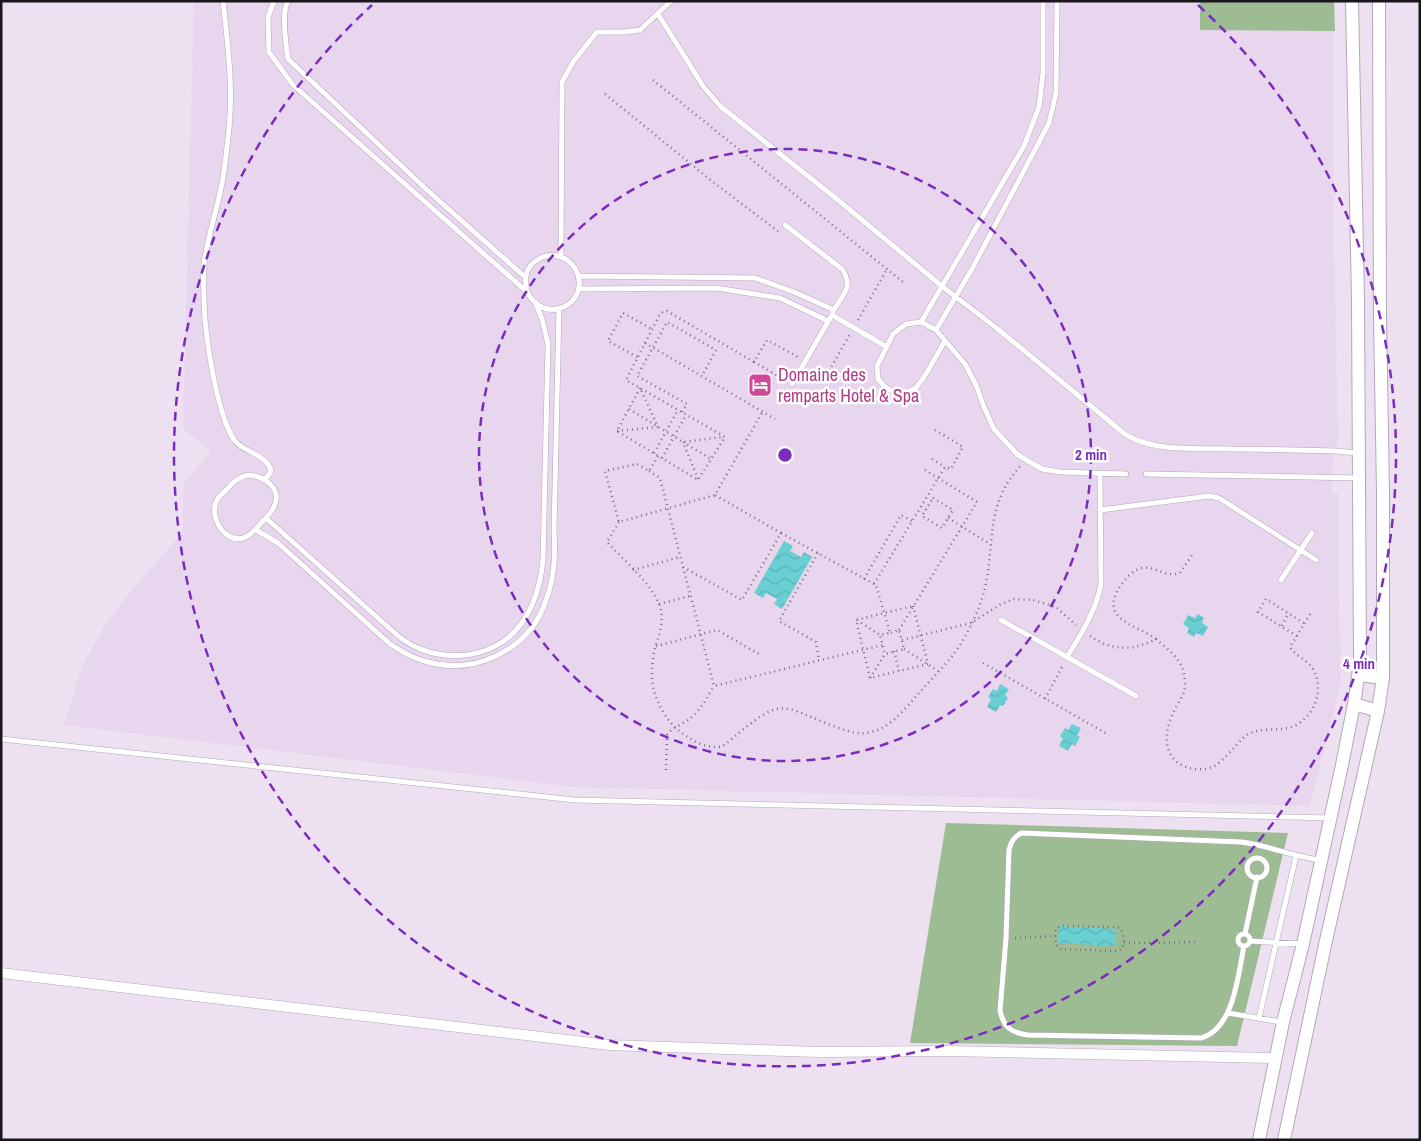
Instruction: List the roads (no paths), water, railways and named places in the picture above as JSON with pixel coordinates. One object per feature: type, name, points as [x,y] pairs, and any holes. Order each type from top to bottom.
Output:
[{"type":"street","points":[[1259,1140],[1283,1022],[1331,818],[1359,675],[1361,635],[1358,302],[1352,1]]},
{"type":"street","points":[[1284,1140],[1325,945],[1378,711],[1383,678],[1379,1]]},
{"type":"street","points":[[1359,675],[1383,678]]},
{"type":"street","points":[[1354,704],[1378,711]]},
{"type":"street","points":[[1302,944],[1325,945]]},
{"type":"street","points":[[1,972],[609,1045],[818,1052],[948,1052],[1276,1058]]},
{"type":"lane","points":[[223,1],[232,98],[220,197],[208,238],[205,260],[203,293],[205,319],[210,358],[225,422],[236,442],[270,466],[272,472],[265,479]]},
{"type":"lane","points":[[274,1],[268,17],[269,52],[293,85],[526,292],[530,299],[543,308],[551,309],[566,306],[578,289],[578,276],[575,268],[569,261],[561,257],[546,256],[539,259],[533,263],[525,277],[526,292]]},
{"type":"lane","points":[[288,1],[286,6],[285,36],[288,59],[427,190],[525,277]]},
{"type":"lane","points":[[561,257],[562,82],[573,62],[597,32],[640,30],[671,1]]},
{"type":"lane","points":[[921,322],[1024,146],[1039,107],[1043,73],[1043,1]]},
{"type":"lane","points":[[936,330],[976,260],[1049,123],[1056,94],[1057,1]]},
{"type":"lane","points":[[658,14],[702,86],[720,106],[1126,435],[1137,441],[1185,448],[1358,453]]},
{"type":"lane","points":[[420,197],[427,190]]},
{"type":"lane","points":[[785,225],[842,269],[848,278],[848,286],[792,384]]},
{"type":"lane","points":[[578,276],[755,278],[794,292],[833,313],[887,347]]},
{"type":"lane","points":[[578,289],[716,288],[780,298],[828,321]]},
{"type":"lane","points":[[266,518],[402,640],[416,648],[454,656],[477,653],[506,640],[521,625],[528,614],[540,580],[543,559],[548,344],[536,304]]},
{"type":"lane","points":[[256,530],[278,543],[390,644],[411,656],[429,663],[448,666],[486,661],[504,652],[520,640],[534,624],[544,606],[554,568],[559,308]]},
{"type":"lane","points":[[945,341],[916,388],[906,393],[896,393],[885,387],[878,379],[878,366],[893,334],[906,324],[921,322],[936,330],[965,364],[994,429],[1018,455],[1042,470],[1126,474]]},
{"type":"lane","points":[[1067,657],[1091,615],[1099,596],[1101,584],[1100,474]]},
{"type":"lane","points":[[1146,474],[1359,478]]},
{"type":"lane","points":[[242,476],[254,476],[265,479],[274,489],[276,496],[276,503],[266,518],[251,534],[242,538],[232,538],[219,526],[215,508],[218,499],[235,481],[242,476]]},
{"type":"lane","points":[[1100,510],[1209,496],[1219,498],[1316,560]]},
{"type":"lane","points":[[544,530],[554,531]]},
{"type":"lane","points":[[1281,580],[1312,533]]},
{"type":"lane","points":[[340,599],[347,591]]},
{"type":"lane","points":[[1001,620],[1136,696]]},
{"type":"lane","points":[[1,739],[575,800],[1331,818]]},
{"type":"lane","points":[[1244,946],[1228,1013],[1222,1024],[1208,1036],[1201,1038],[1028,1035],[1016,1033],[1005,1024],[1000,1011],[1011,842],[1014,837],[1021,833],[1241,842],[1254,843],[1296,856],[1321,860]]},
{"type":"lane","points":[[1259,1018],[1296,856]]},
{"type":"lane","points":[[1244,946],[1238,940],[1245,934],[1257,877]]},
{"type":"lane","points":[[1245,934],[1250,941]]},
{"type":"lane","points":[[1250,941],[1302,944]]},
{"type":"lane","points":[[1244,946],[1249,944],[1250,941]]},
{"type":"lane","points":[[1228,1013],[1283,1022]]},
{"type":"water","points":[[784,541],[793,546],[790,551],[801,557],[804,552],[812,557],[782,609],[774,604],[777,599],[766,593],[763,598],[754,593]]},
{"type":"water","points":[[1198,614],[1204,618],[1202,623],[1208,627],[1203,636],[1196,633],[1194,637],[1187,633],[1189,628],[1183,624],[1188,615],[1195,618]]},
{"type":"water","points":[[1000,684],[1009,689],[1005,695],[1008,698],[1003,706],[1000,705],[996,712],[987,707],[991,699],[988,697],[993,689],[997,691]]},
{"type":"water","points":[[1072,724],[1081,728],[1077,735],[1080,737],[1075,746],[1072,744],[1068,751],[1059,746],[1063,739],[1060,736],[1065,728],[1068,730]]},
{"type":"water","points":[[1059,926],[1116,929],[1115,946],[1058,943]]},
{"type":"place","name":"Domaine des remparts Hotel & Spa","points":[[760,385]]}]
